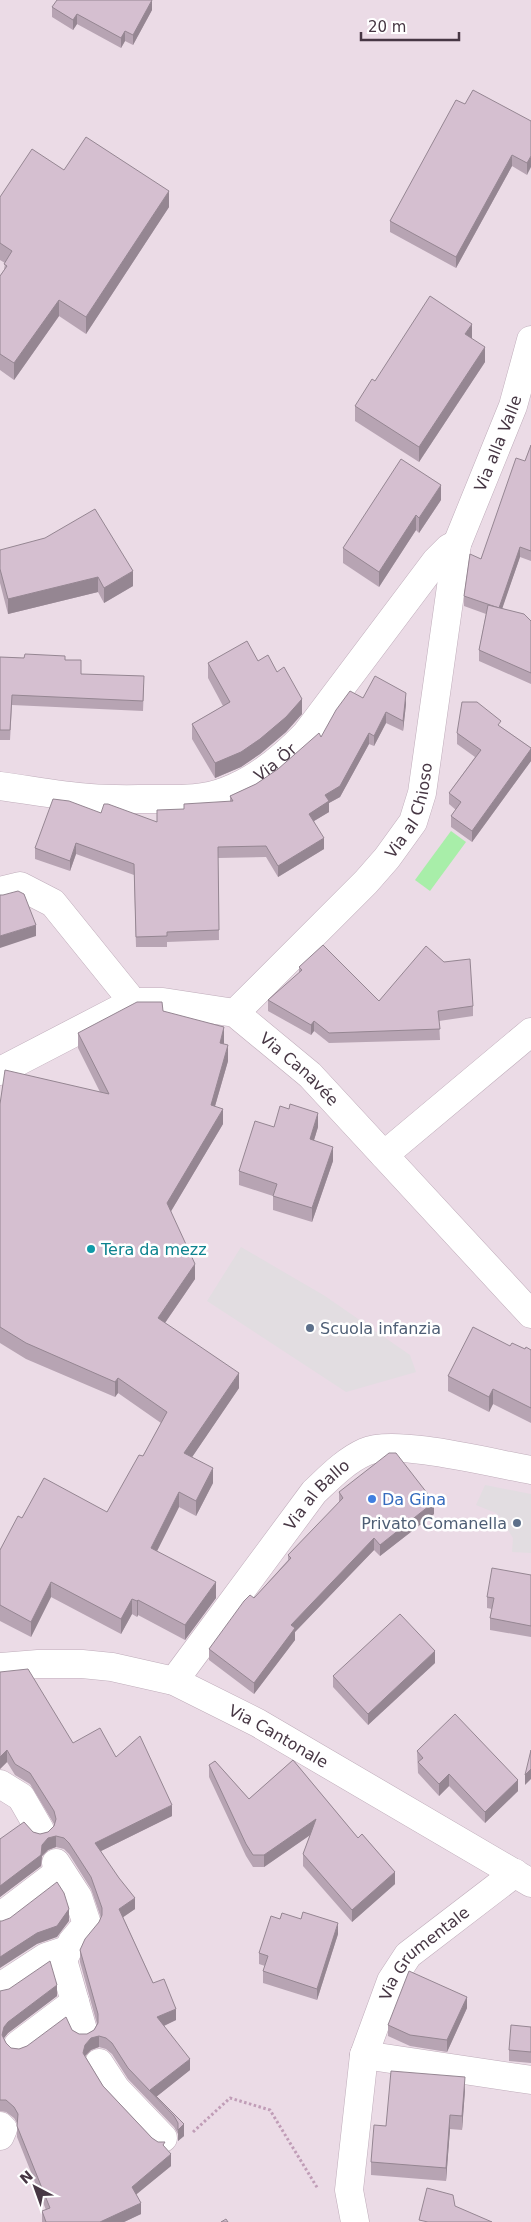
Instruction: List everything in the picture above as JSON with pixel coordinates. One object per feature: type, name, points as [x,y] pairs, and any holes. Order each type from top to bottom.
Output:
[{"type":"street","name":"Via alla Valle","points":[[457,544],[522,410],[531,340]]},
{"type":"street","name":"Via Ör","points":[[0,786],[91,798],[190,799],[209,797],[248,781],[270,768],[306,734],[436,561],[449,548],[457,544]]},
{"type":"street","name":"Via al Chioso","points":[[235,1013],[366,882],[403,838],[413,822],[422,793],[457,544]]},
{"type":"street","points":[[0,891],[20,886],[53,903],[133,1002]]},
{"type":"street","points":[[0,1071],[133,1002],[163,1002],[235,1013]]},
{"type":"street","name":"Via Canavée","points":[[235,1013],[310,1075],[531,1314]]},
{"type":"street","points":[[384,1155],[531,1032]]},
{"type":"street","name":"Via al Ballo","points":[[174,1681],[314,1492],[338,1470],[366,1451],[403,1447],[531,1470]]},
{"type":"street","name":"Via Cantonale","points":[[0,1667],[38,1664],[82,1664],[112,1667],[174,1681],[258,1723],[523,1878]]},
{"type":"street","points":[[0,1784],[21,1797],[40,1830]]},
{"type":"street","points":[[0,1917],[58,1867],[78,1897],[87,1924],[67,1950],[62,1960],[83,2030]]},
{"type":"street","name":"Via Grumentale","points":[[356,2222],[349,2190],[364,2055],[391,1981],[408,1955],[523,1878]]},
{"type":"street","points":[[0,1987],[46,1957],[67,1950]]},
{"type":"street","points":[[18,2045],[75,2002]]},
{"type":"street","points":[[364,2055],[531,2080]]},
{"type":"street","points":[[99,2063],[116,2089],[162,2138]]},
{"type":"path","points":[[190,2136],[230,2098],[270,2110],[320,2193]]},
{"type":"shaded area","points":[[0,0],[531,0],[531,2222],[0,2222]]},
{"type":"shaded area","points":[[451,831],[466,842],[430,891],[415,880]]},
{"type":"shaded area","name":"Scuola infanzia","points":[[241,1247],[325,1296],[410,1355],[416,1372],[346,1392],[207,1301]]},
{"type":"shaded area","name":"Privato Comanella","points":[[485,1485],[531,1494],[531,1553],[512,1552],[513,1538],[500,1517],[496,1513],[476,1505]]},
{"type":"building","points":[[57,0],[152,0],[133,35],[125,31],[121,38],[77,14],[73,20],[52,7]]},
{"type":"building","points":[[473,90],[531,121],[531,156],[527,163],[512,155],[456,257],[390,221],[456,100],[465,104]]},
{"type":"building","points":[[86,137],[169,191],[86,317],[59,300],[14,363],[0,354],[0,276],[7,266],[4,264],[12,251],[0,243],[0,197],[32,149],[64,170]]},
{"type":"building","points":[[430,296],[472,324],[465,334],[485,347],[419,447],[355,406],[372,379],[375,381]]},
{"type":"building","points":[[531,445],[531,551],[520,547],[499,608],[464,596],[470,554],[481,559],[516,458],[525,461]]},
{"type":"building","points":[[401,459],[441,485],[419,518],[416,515],[379,572],[343,548]]},
{"type":"building","points":[[95,509],[133,571],[104,588],[98,577],[8,599],[0,569],[0,550],[45,538]]},
{"type":"building","points":[[488,605],[524,614],[531,621],[531,673],[479,650]]},
{"type":"building","points":[[247,641],[258,661],[268,655],[277,672],[284,667],[302,699],[286,717],[260,739],[241,752],[215,763],[192,724],[230,702],[208,663]]},
{"type":"building","points":[[25,654],[65,656],[65,660],[81,660],[81,674],[144,676],[143,701],[12,695],[10,730],[0,730],[0,657],[24,658]]},
{"type":"building","points":[[375,676],[406,693],[403,721],[386,712],[374,736],[369,733],[340,786],[325,795],[329,801],[309,814],[324,838],[278,866],[266,846],[218,847],[219,930],[167,932],[167,936],[136,937],[134,864],[76,843],[70,861],[35,848],[53,799],[69,801],[101,813],[104,804],[108,804],[157,822],[157,810],[184,809],[184,804],[233,801],[230,796],[256,784],[278,769],[319,733],[321,737],[336,710],[350,691],[363,698]]},
{"type":"building","points":[[462,702],[477,702],[501,721],[498,725],[531,748],[472,831],[451,816],[461,802],[449,793],[481,750],[457,733]]},
{"type":"building","points":[[18,891],[24,894],[36,925],[0,936],[0,895]]},
{"type":"building","points":[[323,945],[379,1001],[426,946],[444,962],[470,959],[473,1006],[438,1011],[440,1029],[329,1033],[314,1021],[311,1025],[268,1000],[302,970],[299,967]]},
{"type":"building","points":[[137,1002],[162,1002],[163,1011],[224,1027],[220,1043],[228,1045],[211,1105],[223,1109],[167,1203],[195,1264],[158,1318],[239,1373],[184,1453],[213,1468],[196,1501],[179,1492],[151,1548],[216,1582],[185,1625],[138,1600],[132,1599],[121,1619],[51,1582],[31,1622],[0,1605],[0,1550],[18,1516],[22,1518],[44,1478],[107,1512],[139,1455],[143,1456],[167,1412],[118,1378],[115,1382],[26,1343],[0,1327],[0,1104],[5,1070],[109,1094],[78,1033]]},
{"type":"building","points":[[290,1104],[318,1113],[310,1139],[333,1147],[312,1208],[273,1196],[277,1184],[239,1171],[255,1121],[274,1127],[280,1106],[289,1109]]},
{"type":"building","points":[[473,1327],[510,1346],[512,1343],[531,1350],[531,1408],[493,1389],[489,1397],[448,1376]]},
{"type":"building","points":[[389,1453],[396,1453],[434,1502],[380,1545],[374,1538],[291,1625],[295,1628],[254,1683],[209,1649],[244,1601],[250,1595],[254,1598],[291,1558],[288,1555],[343,1498],[339,1492]]},
{"type":"building","points":[[492,1568],[531,1575],[531,1626],[490,1618],[494,1598],[487,1597]]},
{"type":"building","points":[[400,1614],[435,1651],[368,1714],[333,1676]]},
{"type":"building","points":[[28,1669],[73,1743],[100,1728],[116,1757],[140,1736],[172,1805],[95,1843],[135,1898],[119,1909],[153,1983],[164,1979],[176,2009],[157,2017],[190,2059],[150,2090],[184,2124],[178,2130],[178,2123],[174,2116],[128,2068],[112,2043],[106,2038],[99,2036],[91,2038],[85,2045],[83,2053],[103,2086],[152,2138],[158,2142],[165,2142],[163,2145],[171,2154],[132,2187],[141,2203],[100,2222],[46,2222],[42,2211],[50,2208],[17,2126],[18,2114],[14,2107],[6,2100],[0,2100],[0,1991],[9,1989],[50,1961],[57,1985],[4,2027],[2,2035],[11,2048],[19,2049],[27,2046],[66,2017],[72,2030],[79,2034],[87,2034],[94,2030],[98,2023],[98,2014],[80,1950],[85,1939],[99,1922],[102,1908],[91,1877],[69,1843],[64,1838],[56,1836],[48,1838],[42,1845],[41,1855],[0,1886],[0,1839],[24,1822],[33,1832],[40,1834],[48,1832],[54,1826],[56,1819],[54,1811],[30,1773],[15,1764],[7,1750],[0,1757],[0,1672]]},
{"type":"building","points":[[455,1714],[518,1780],[485,1812],[449,1774],[439,1784],[418,1762],[423,1758],[417,1751]]},
{"type":"building","points":[[531,1750],[531,1769],[525,1775]]},
{"type":"building","points":[[293,1760],[358,1838],[362,1834],[395,1872],[352,1910],[303,1854],[316,1819],[264,1855],[253,1855],[209,1765],[215,1761],[249,1799]]},
{"type":"building","points":[[57,1882],[64,1893],[69,1909],[57,1926],[37,1933],[0,1957],[0,1921],[10,1918]]},
{"type":"building","points":[[303,1912],[338,1923],[317,1989],[263,1971],[268,1956],[259,1953],[271,1916],[280,1919],[282,1913],[301,1919]]},
{"type":"building","points":[[409,1971],[467,1997],[447,2040],[410,2035],[388,2025]]},
{"type":"building","points":[[511,2025],[531,2027],[531,2052],[509,2050]]},
{"type":"building","points":[[391,2071],[465,2077],[462,2116],[450,2115],[446,2168],[371,2162],[374,2125],[386,2126]]},
{"type":"building","points":[[427,2188],[453,2195],[455,2206],[492,2222],[428,2222],[419,2220]]},
{"type":"place","name":"Tera da mezz","points":[[91,1249]]},
{"type":"place","name":"Scuola infanzia","points":[[310,1328]]},
{"type":"place","name":"Da Gina","points":[[372,1499]]},
{"type":"place","name":"Privato Comanella","points":[[517,1523]]}]
